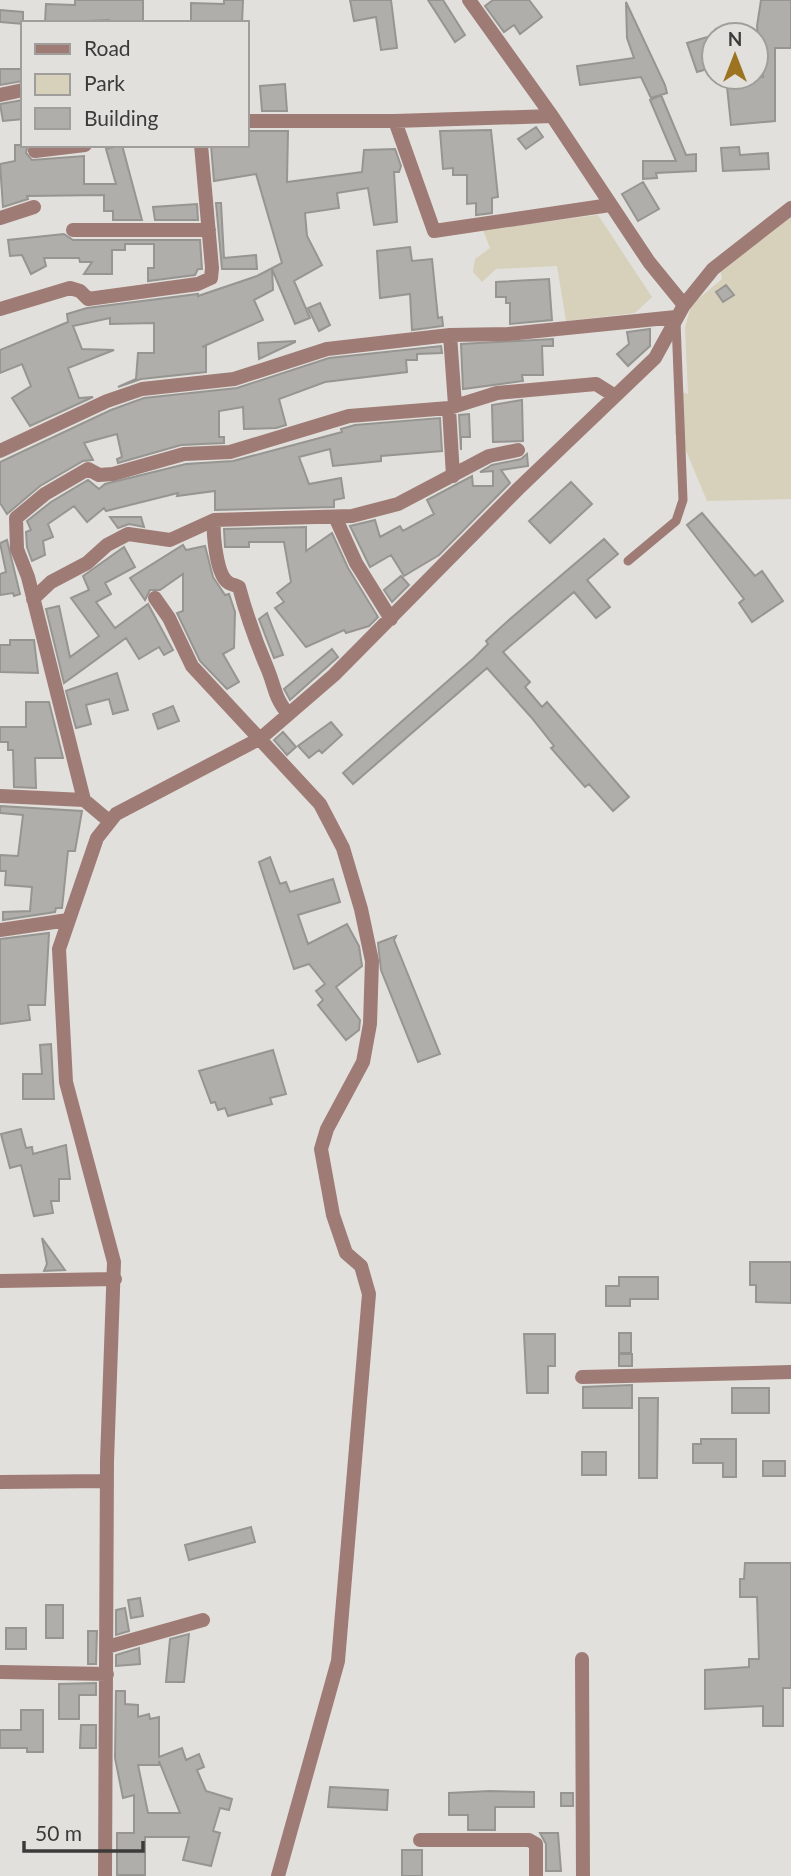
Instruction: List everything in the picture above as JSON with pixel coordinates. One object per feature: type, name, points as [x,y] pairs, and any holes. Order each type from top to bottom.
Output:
[{"type":"street","points":[[469,0],[552,116],[680,311]]},
{"type":"street","points":[[0,95],[21,90]]},
{"type":"street","points":[[248,121],[395,121],[552,116]]},
{"type":"street","points":[[395,121],[434,231],[610,205]]},
{"type":"street","points":[[36,151],[69,147]]},
{"type":"street","points":[[0,309],[70,288],[80,291],[88,299],[198,284],[211,278],[201,147]]},
{"type":"street","points":[[0,218],[34,207]]},
{"type":"street","points":[[105,1876],[107,1481],[115,1279],[112,1248],[66,1082],[59,948],[97,838],[109,821],[261,738],[334,675],[518,489],[655,358],[680,311],[713,269],[791,208]]},
{"type":"street","points":[[73,230],[209,230]]},
{"type":"street","points":[[0,452],[107,401],[142,388],[234,379],[327,349],[450,335],[508,334],[680,311]]},
{"type":"street","points":[[450,335],[453,476]]},
{"type":"street","points":[[109,821],[84,800],[33,599],[17,548],[14,526],[16,518],[26,508],[88,470],[103,476],[184,454],[230,452],[349,416],[452,407],[497,393],[596,384],[615,396]]},
{"type":"street","points":[[33,599],[51,582],[87,563],[107,545],[128,534],[170,540],[214,520],[336,519],[398,504],[489,456],[518,450]]},
{"type":"street","points":[[336,519],[356,563],[391,619]]},
{"type":"street","points":[[214,520],[220,569],[229,583],[239,587],[245,616],[269,674],[274,697],[288,715]]},
{"type":"street","points":[[0,535],[14,526]]},
{"type":"street","points":[[155,598],[169,618],[192,666],[320,804],[343,848],[361,909],[372,961],[370,1024],[363,1062],[327,1129],[321,1149],[333,1215],[346,1253],[361,1266],[369,1294],[338,1661],[278,1876]]},
{"type":"street","points":[[0,796],[84,800]]},
{"type":"street","points":[[0,930],[68,920]]},
{"type":"street","points":[[0,1281],[115,1279]]},
{"type":"street","points":[[582,1377],[791,1372]]},
{"type":"street","points":[[0,1482],[107,1481]]},
{"type":"street","points":[[107,1647],[203,1620]]},
{"type":"street","points":[[582,1660],[583,1876]]},
{"type":"street","points":[[0,1672],[107,1674]]},
{"type":"street","points":[[420,1840],[528,1840],[536,1844],[536,1876]]},
{"type":"lane","points":[[628,561],[676,521],[683,500],[680,311]]},
{"type":"green space","points":[[598,215],[652,297],[635,313],[566,321],[557,266],[496,269],[482,282],[473,272],[475,259],[490,248],[483,230]]},
{"type":"green space","points":[[791,215],[791,499],[707,501],[682,441],[675,434],[679,391],[688,394],[685,328],[691,305],[722,279],[720,268]]},
{"type":"building","points":[[75,0],[143,0],[143,21],[45,21],[46,4],[75,5]]},
{"type":"building","points":[[224,0],[243,0],[242,21],[191,21],[191,3],[224,4]]},
{"type":"building","points":[[350,0],[391,0],[397,48],[381,50],[376,17],[354,21]]},
{"type":"building","points":[[428,0],[443,0],[465,35],[455,42]]},
{"type":"building","points":[[493,0],[529,0],[542,17],[520,34],[514,25],[504,32],[485,6]]},
{"type":"building","points":[[761,0],[791,0],[791,48],[775,48],[775,121],[731,125],[727,91],[770,91],[770,21],[758,21]]},
{"type":"building","points":[[626,2],[667,93],[651,98],[641,77],[580,85],[577,66],[634,58],[627,38]]},
{"type":"building","points":[[0,10],[23,12],[21,24],[0,22]]},
{"type":"building","points":[[700,39],[700,71],[697,72],[687,43]]},
{"type":"building","points":[[0,69],[21,69],[21,81],[0,85]]},
{"type":"building","points":[[285,84],[287,111],[262,111],[260,86]]},
{"type":"building","points":[[661,95],[686,155],[696,154],[696,171],[656,173],[657,178],[643,179],[643,161],[676,161],[650,100]]},
{"type":"building","points":[[21,100],[21,119],[3,121],[0,104]]},
{"type":"building","points":[[536,127],[543,137],[526,149],[518,139]]},
{"type":"building","points":[[491,130],[498,197],[492,198],[492,213],[476,215],[476,203],[467,204],[467,175],[453,175],[453,168],[443,169],[440,131]]},
{"type":"building","points":[[248,131],[288,131],[287,182],[362,172],[364,150],[395,149],[401,166],[399,172],[394,172],[397,222],[374,225],[368,188],[337,193],[339,208],[305,213],[307,236],[322,265],[294,281],[310,318],[295,324],[272,269],[273,290],[254,300],[263,320],[202,347],[206,346],[206,372],[141,379],[118,387],[136,379],[138,353],[154,353],[154,323],[110,324],[110,318],[73,326],[82,349],[114,350],[68,368],[79,398],[93,397],[30,426],[12,398],[31,386],[22,364],[0,373],[0,350],[68,322],[67,314],[87,308],[198,296],[257,276],[282,263],[256,174],[214,181],[211,147],[248,147]]},
{"type":"building","points":[[15,145],[28,147],[26,153],[32,160],[84,156],[84,184],[116,184],[106,149],[123,147],[142,220],[113,220],[113,211],[104,211],[104,195],[27,196],[28,199],[3,207],[0,164],[15,161]]},
{"type":"building","points":[[739,147],[740,155],[768,153],[769,169],[723,171],[721,148]]},
{"type":"building","points":[[643,182],[659,209],[638,221],[622,194]]},
{"type":"building","points":[[216,203],[221,203],[224,258],[256,255],[257,269],[222,269]]},
{"type":"building","points":[[197,204],[198,220],[155,220],[153,207]]},
{"type":"building","points":[[64,234],[73,240],[200,240],[202,269],[198,269],[195,275],[148,281],[148,268],[154,268],[154,244],[125,244],[125,250],[112,250],[112,274],[84,274],[92,262],[80,262],[79,258],[44,258],[46,266],[31,274],[22,255],[10,256],[8,240]]},
{"type":"building","points":[[410,247],[412,261],[432,259],[438,318],[442,317],[443,326],[412,330],[410,294],[380,298],[377,251]]},
{"type":"building","points":[[549,279],[552,320],[510,324],[510,303],[506,303],[506,297],[496,297],[496,282]]},
{"type":"building","points":[[726,285],[734,295],[723,302],[716,292]]},
{"type":"building","points":[[320,303],[330,325],[319,331],[308,308]]},
{"type":"building","points":[[650,329],[650,346],[628,366],[617,354],[629,344],[627,332]]},
{"type":"building","points":[[553,339],[553,346],[542,346],[543,375],[522,375],[523,381],[463,389],[461,344]]},
{"type":"building","points":[[295,342],[259,359],[258,343]]},
{"type":"building","points":[[441,346],[442,353],[417,354],[417,360],[406,360],[407,372],[325,382],[279,399],[286,425],[276,428],[244,429],[243,407],[219,411],[219,437],[224,437],[224,443],[181,445],[118,463],[117,459],[122,457],[117,434],[84,443],[93,460],[83,461],[40,486],[7,514],[0,503],[0,462],[111,410],[144,398],[237,388],[329,358]]},
{"type":"building","points":[[522,400],[523,441],[493,442],[492,405]]},
{"type":"building","points":[[469,414],[470,437],[461,437],[461,450],[459,415]]},
{"type":"building","points":[[440,418],[442,451],[381,456],[381,461],[333,466],[330,449],[299,457],[309,484],[341,478],[344,498],[334,500],[334,507],[215,510],[215,491],[177,496],[178,493],[106,511],[104,508],[87,522],[74,506],[48,524],[53,537],[43,541],[45,555],[32,561],[27,547],[26,532],[31,530],[27,521],[51,502],[88,480],[99,489],[105,484],[186,464],[233,461],[342,432],[341,429],[355,425]]},
{"type":"building","points":[[527,454],[528,466],[501,470],[510,483],[439,555],[404,576],[391,555],[370,567],[350,526],[375,520],[380,537],[400,526],[403,531],[434,514],[427,500],[472,476],[473,486],[493,486],[493,471],[480,472],[492,465],[521,459]]},
{"type":"building","points":[[571,482],[592,504],[550,543],[529,521]]},
{"type":"building","points":[[702,513],[755,576],[762,571],[783,601],[752,622],[739,603],[744,599],[687,525]]},
{"type":"building","points":[[110,517],[141,517],[144,527],[129,524],[118,528]]},
{"type":"building","points":[[306,527],[306,551],[332,533],[348,568],[378,617],[369,626],[346,633],[344,630],[306,647],[275,608],[284,602],[277,593],[291,582],[284,542],[249,542],[249,547],[225,547],[224,529]]},
{"type":"building","points":[[604,539],[618,554],[587,580],[610,607],[596,618],[574,592],[503,652],[530,682],[525,687],[542,707],[547,702],[629,797],[613,811],[589,784],[585,787],[551,748],[554,746],[531,717],[487,668],[353,784],[343,773],[474,658],[488,644],[486,641],[510,619]]},
{"type":"building","points":[[7,540],[20,594],[14,596],[13,593],[0,595],[0,574],[6,572],[0,543]]},
{"type":"building","points":[[183,545],[186,550],[205,546],[213,577],[225,595],[229,594],[235,612],[234,648],[223,654],[239,682],[227,689],[200,661],[177,613],[183,611],[183,574],[160,590],[150,590],[145,600],[130,578]]},
{"type":"building","points":[[124,547],[135,567],[105,583],[111,594],[96,602],[115,628],[148,604],[173,650],[164,655],[159,647],[139,659],[126,638],[64,683],[46,609],[59,606],[70,657],[99,636],[71,598],[89,590],[83,576]]},
{"type":"building","points":[[401,576],[409,585],[392,602],[384,590]]},
{"type":"building","points":[[267,613],[283,655],[274,658],[259,619]]},
{"type":"building","points":[[10,640],[34,640],[38,673],[0,672],[0,645],[10,645]]},
{"type":"building","points":[[332,649],[338,657],[290,700],[284,689]]},
{"type":"building","points":[[117,673],[128,710],[113,714],[109,699],[86,705],[91,724],[76,728],[66,691]]},
{"type":"building","points":[[26,702],[49,702],[63,758],[35,758],[36,788],[14,787],[13,750],[8,750],[8,742],[0,742],[0,727],[26,727]]},
{"type":"building","points":[[173,706],[179,721],[158,729],[153,714]]},
{"type":"building","points":[[331,722],[342,735],[322,753],[319,750],[309,758],[298,746]]},
{"type":"building","points":[[283,732],[296,747],[287,755],[274,740]]},
{"type":"building","points":[[0,806],[82,811],[75,851],[68,851],[62,908],[56,908],[55,912],[3,920],[3,912],[30,911],[32,887],[5,885],[6,871],[0,871],[0,855],[18,856],[23,815],[0,813]]},
{"type":"building","points":[[270,857],[280,884],[286,882],[290,892],[333,879],[340,902],[298,915],[308,944],[347,924],[359,946],[362,966],[336,987],[360,1020],[359,1030],[346,1040],[318,1005],[323,1000],[316,991],[325,984],[309,964],[294,969],[259,862]]},
{"type":"building","points":[[49,933],[45,1005],[28,1005],[30,1020],[0,1024],[0,939]]},
{"type":"building","points":[[396,936],[394,940],[440,1054],[418,1062],[381,970],[378,943]]},
{"type":"building","points":[[51,1044],[54,1099],[23,1099],[23,1074],[42,1074],[40,1045]]},
{"type":"building","points":[[273,1050],[286,1094],[270,1098],[272,1104],[228,1116],[225,1108],[218,1110],[215,1102],[211,1103],[199,1071]]},
{"type":"building","points":[[21,1129],[26,1148],[32,1147],[33,1154],[66,1145],[70,1179],[59,1179],[59,1201],[51,1201],[53,1213],[34,1216],[21,1165],[10,1168],[1,1134]]},
{"type":"building","points":[[42,1238],[65,1270],[44,1271],[47,1264]]},
{"type":"building","points":[[750,1262],[791,1262],[791,1303],[756,1302],[756,1285],[750,1285]]},
{"type":"building","points":[[619,1277],[658,1277],[658,1299],[630,1299],[630,1306],[606,1306],[606,1286],[619,1286]]},
{"type":"building","points":[[619,1333],[631,1333],[631,1353],[619,1353]]},
{"type":"building","points":[[524,1334],[555,1334],[555,1366],[548,1366],[548,1393],[527,1393]]},
{"type":"building","points":[[619,1354],[632,1354],[632,1366],[619,1366]]},
{"type":"building","points":[[632,1385],[632,1408],[583,1408],[583,1387]]},
{"type":"building","points":[[732,1388],[769,1388],[769,1413],[732,1413]]},
{"type":"building","points":[[639,1398],[658,1398],[657,1478],[639,1478]]},
{"type":"building","points":[[701,1439],[736,1439],[736,1477],[723,1477],[723,1463],[693,1463],[693,1444],[701,1444]]},
{"type":"building","points":[[582,1452],[606,1452],[606,1475],[582,1475]]},
{"type":"building","points":[[763,1461],[785,1461],[785,1476],[763,1476]]},
{"type":"building","points":[[251,1527],[255,1542],[189,1560],[185,1545]]},
{"type":"building","points":[[745,1563],[791,1563],[791,1688],[783,1688],[783,1726],[763,1726],[763,1706],[705,1709],[705,1670],[749,1667],[749,1659],[759,1659],[757,1597],[740,1597],[740,1579],[744,1579]]},
{"type":"building","points":[[140,1598],[143,1616],[131,1618],[128,1600]]},
{"type":"building","points":[[46,1605],[63,1605],[63,1638],[46,1638]]},
{"type":"building","points":[[125,1608],[129,1631],[116,1635],[116,1610]]},
{"type":"building","points":[[6,1628],[26,1628],[26,1649],[6,1649]]},
{"type":"building","points":[[88,1631],[97,1631],[96,1664],[88,1664]]},
{"type":"building","points":[[189,1634],[184,1682],[166,1682],[170,1639]]},
{"type":"building","points":[[139,1648],[140,1664],[116,1666],[116,1655]]},
{"type":"building","points":[[96,1683],[96,1695],[79,1695],[79,1719],[59,1719],[59,1684]]},
{"type":"building","points":[[116,1691],[125,1691],[125,1704],[138,1705],[138,1717],[149,1714],[150,1719],[159,1717],[159,1757],[182,1748],[186,1760],[199,1754],[204,1767],[197,1770],[206,1791],[232,1799],[229,1810],[220,1808],[213,1831],[220,1833],[211,1866],[183,1860],[189,1837],[145,1837],[145,1875],[117,1875],[117,1833],[134,1833],[134,1795],[123,1798],[115,1758]],"holes":[[[159,1761],[180,1813],[148,1813],[138,1765],[159,1765]]]},
{"type":"building","points":[[21,1710],[43,1710],[43,1752],[27,1752],[27,1748],[0,1748],[0,1730],[21,1730]]},
{"type":"building","points":[[81,1725],[96,1725],[96,1748],[80,1748]]},
{"type":"building","points":[[330,1787],[388,1790],[387,1810],[328,1807]]},
{"type":"building","points":[[534,1792],[534,1807],[495,1807],[495,1830],[468,1830],[468,1815],[449,1815],[449,1793]]},
{"type":"building","points":[[561,1793],[573,1793],[573,1806],[561,1806]]},
{"type":"building","points":[[540,1833],[558,1833],[561,1871],[546,1871],[546,1844]]},
{"type":"building","points":[[402,1850],[422,1850],[422,1876],[402,1876]]}]
